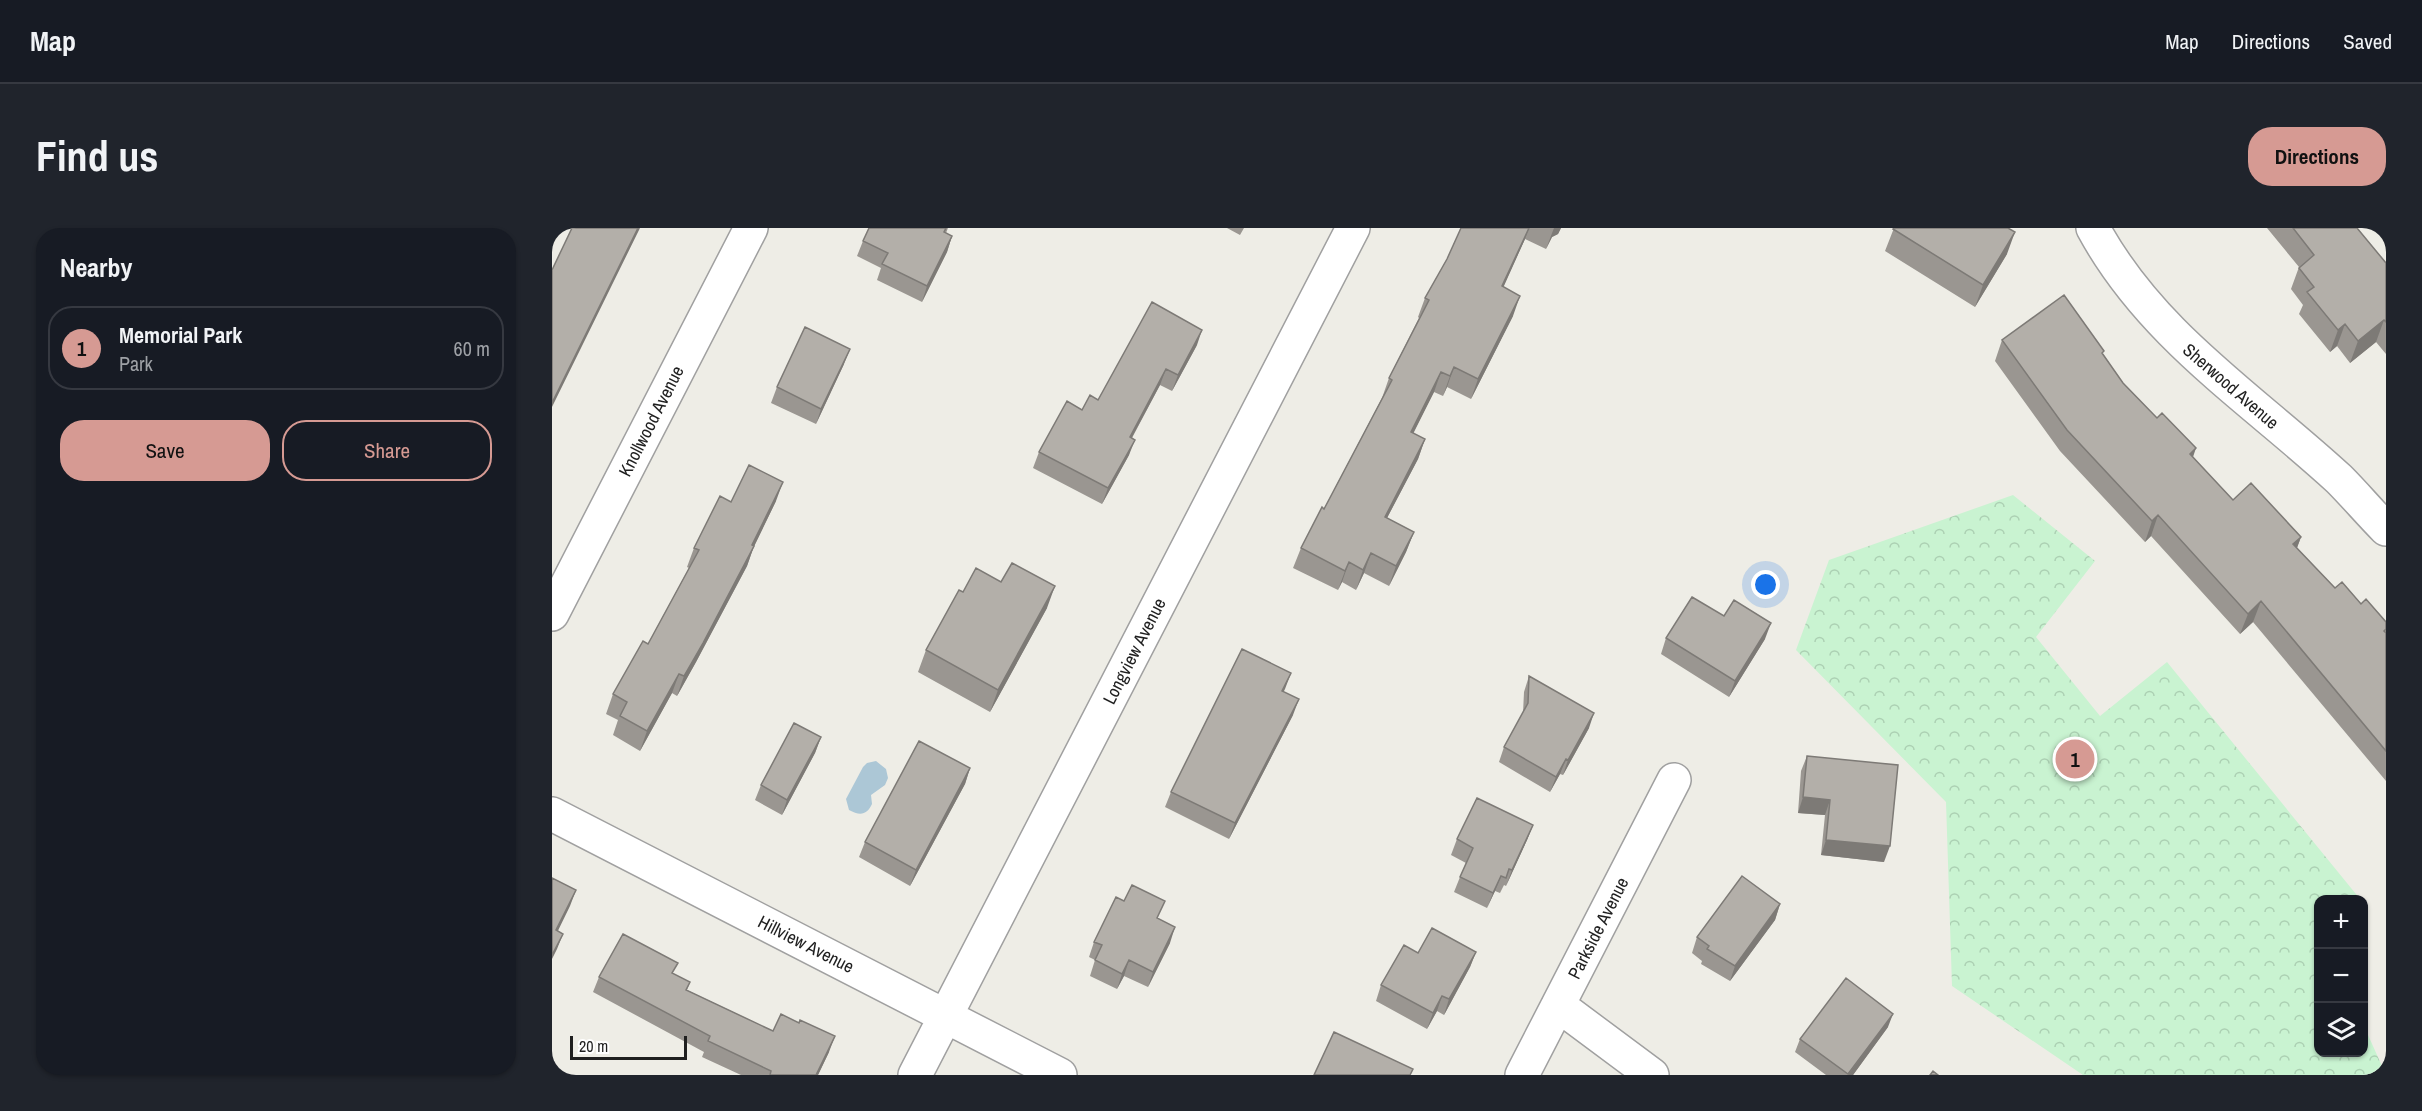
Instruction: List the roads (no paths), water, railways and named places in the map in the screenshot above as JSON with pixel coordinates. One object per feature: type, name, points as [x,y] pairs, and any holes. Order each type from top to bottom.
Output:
[{"type":"street","name":"Knollwood Avenue","points":[[552,614],[751,228]]},
{"type":"street","name":"Longview Avenue","points":[[915,1075],[1353,228]]},
{"type":"street","name":"Sherwood Avenue","points":[[2093,228],[2107,254],[2150,311],[2187,349],[2340,480],[2386,529]]},
{"type":"street","name":"Parkside Avenue","points":[[1522,1075],[1674,780]]},
{"type":"street","name":"Hillview Avenue","points":[[552,814],[1060,1075]]},
{"type":"street","points":[[1558,1005],[1652,1075]]},
{"type":"water","points":[[876,761],[886,769],[888,778],[885,785],[871,795],[872,804],[865,812],[860,814],[849,810],[846,799],[863,767],[867,763]]},
{"type":"place","name":"Memorial Park","points":[[2075,759]]}]
